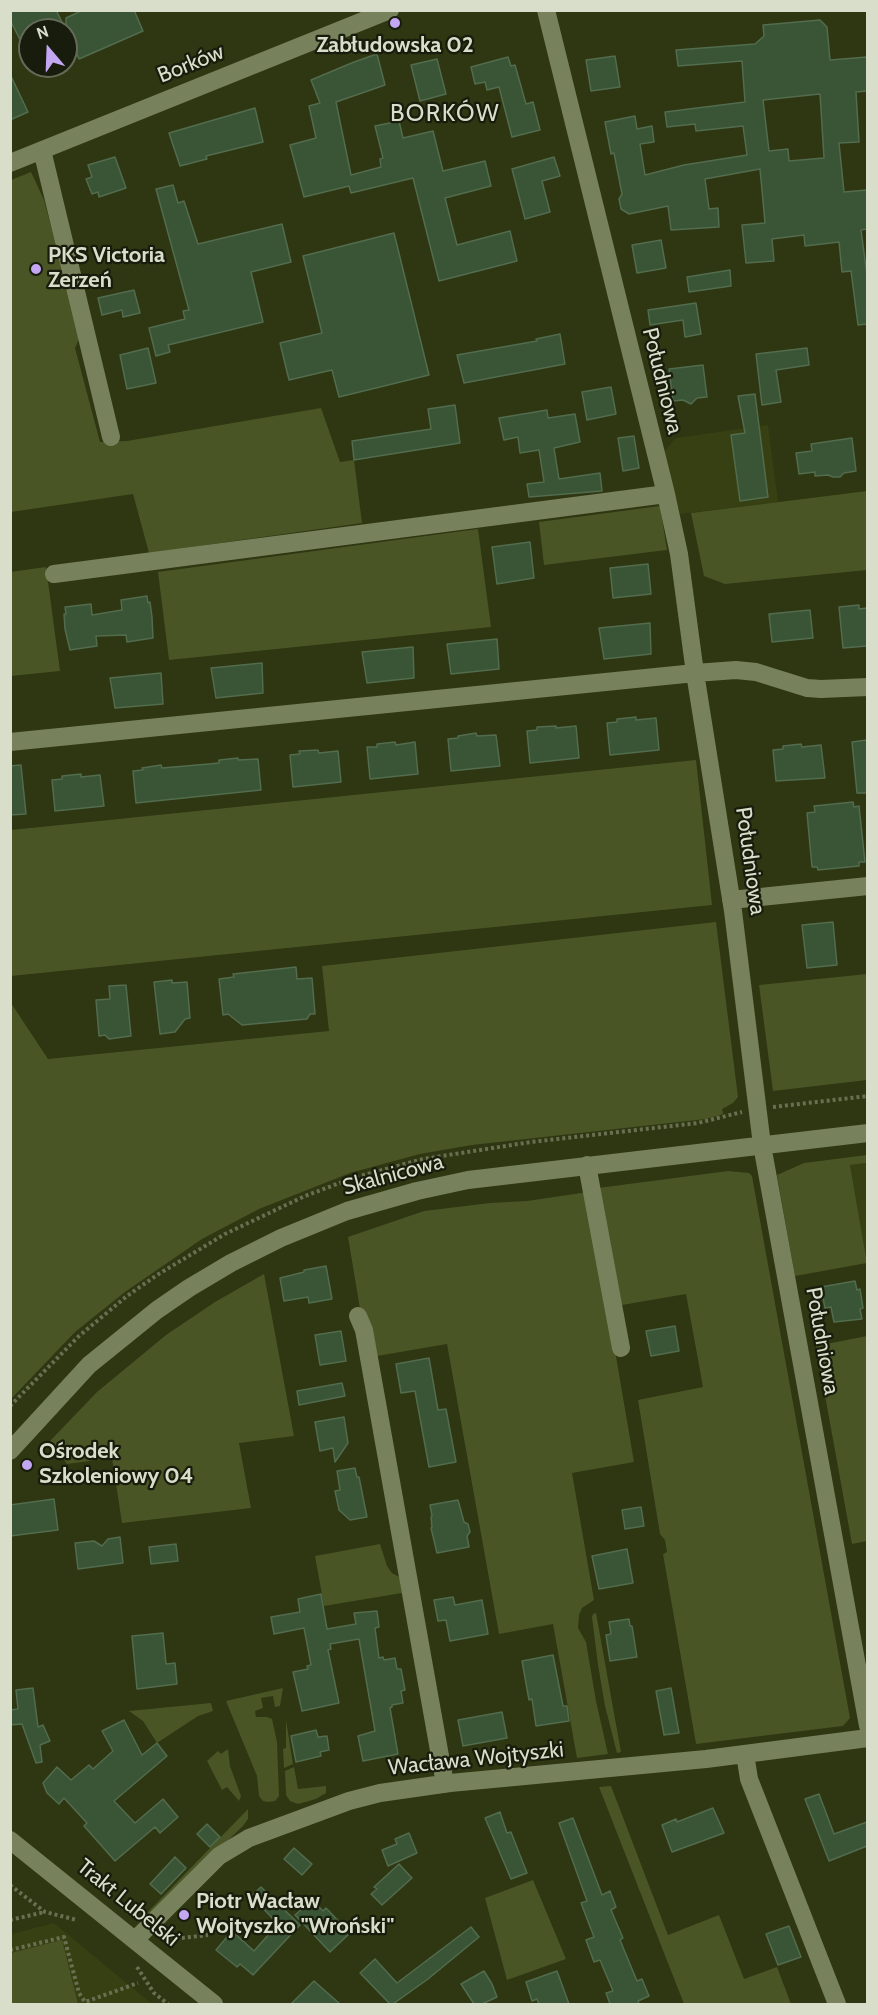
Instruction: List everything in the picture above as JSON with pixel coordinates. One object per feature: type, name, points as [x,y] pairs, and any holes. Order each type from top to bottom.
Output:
[{"type":"street","name":"Borków","points":[[10,163],[390,10]]},
{"type":"street","name":"Południowa","points":[[546,10],[679,554],[731,900],[762,1145],[867,1726]]},
{"type":"street","points":[[42,150],[111,437]]},
{"type":"street","points":[[54,574],[666,494]]},
{"type":"street","points":[[10,742],[695,672],[736,670],[756,672],[807,688],[838,690],[867,687]]},
{"type":"street","points":[[731,900],[867,886]]},
{"type":"street","name":"Skalnicowa","points":[[10,1451],[81,1373],[122,1337],[189,1288],[256,1250],[347,1211],[417,1191],[468,1180],[867,1133]]},
{"type":"street","points":[[587,1165],[621,1348]]},
{"type":"street","points":[[358,1316],[364,1330],[445,1784]]},
{"type":"street","name":"Wacława Wojtyszki","points":[[135,1940],[219,1856],[249,1838],[349,1801],[380,1793],[445,1784],[745,1754],[867,1738]]},
{"type":"street","points":[[745,1754],[749,1779],[837,2004]]},
{"type":"street","name":"Trakt Lubelski","points":[[10,1840],[214,2004]]},
{"type":"path","points":[[768,1107],[867,1096]]},
{"type":"path","points":[[10,1885],[45,1912]]},
{"type":"path","points":[[10,1920],[45,1912],[75,1918],[84,1925]]},
{"type":"path","points":[[160,1941],[208,1935]]},
{"type":"path","points":[[10,1950],[64,1937],[79,1993],[85,2002],[138,1983]]},
{"type":"path","points":[[135,1964],[154,1993],[168,2004]]},
{"type":"shaded area","points":[[31,172],[44,200],[80,337],[75,348],[100,442],[127,441],[321,408],[340,462],[354,460],[362,523],[149,553],[133,494],[11,512],[11,180]]},
{"type":"shaded area","points":[[768,425],[778,502],[680,514],[664,451],[676,438]]},
{"type":"shaded area","points":[[867,491],[867,570],[725,584],[704,576],[691,513]]},
{"type":"shaded area","points":[[660,506],[667,550],[544,565],[539,522]]},
{"type":"shaded area","points":[[478,529],[491,627],[169,660],[158,572]]},
{"type":"shaded area","points":[[46,567],[60,671],[11,676],[10,572]]},
{"type":"shaded area","points":[[696,760],[712,905],[11,976],[11,830]]},
{"type":"shaded area","points":[[716,922],[738,1097],[722,1109],[723,1114],[706,1119],[472,1145],[420,1154],[350,1173],[259,1209],[202,1239],[125,1292],[75,1332],[11,1399],[11,1003],[48,1059],[329,1031],[322,966]]},
{"type":"shaded area","points":[[867,974],[867,1080],[773,1091],[759,985]]},
{"type":"shaded area","points":[[867,1155],[867,1163],[850,1165],[867,1263],[795,1276],[777,1175],[804,1163]]},
{"type":"shaded area","points":[[867,1163],[867,1263],[850,1165]]},
{"type":"shaded area","points":[[728,1171],[749,1173],[752,1176],[850,1718],[843,1726],[696,1744],[663,1554],[667,1552],[665,1540],[660,1534],[638,1400],[703,1387],[686,1294],[622,1305],[598,1188]]},
{"type":"shaded area","points":[[588,1192],[634,1462],[572,1473],[594,1600],[582,1608],[578,1628],[586,1642],[608,1754],[577,1758],[553,1624],[499,1634],[447,1344],[377,1356],[361,1315],[348,1237],[424,1211],[527,1201]]},
{"type":"shaded area","points":[[264,1274],[294,1436],[239,1443],[251,1508],[122,1523],[112,1458],[67,1464],[50,1441],[97,1392],[166,1335],[215,1302]]},
{"type":"shaded area","points":[[867,1336],[867,1541],[852,1544],[816,1346]]},
{"type":"shaded area","points":[[380,1544],[387,1566],[399,1577],[402,1593],[324,1606],[315,1556]]},
{"type":"shaded area","points":[[596,1613],[621,1752],[617,1753],[605,1706],[598,1665],[592,1617]]},
{"type":"shaded area","points":[[283,1688],[280,1706],[275,1707],[273,1696],[261,1698],[263,1708],[255,1711],[256,1717],[272,1719],[277,1742],[279,1796],[275,1801],[268,1802],[263,1801],[259,1796],[257,1776],[226,1701]]},
{"type":"shaded area","points":[[211,1703],[213,1711],[198,1716],[157,1743],[143,1721],[129,1711]]},
{"type":"shaded area","points":[[286,1720],[293,1764],[284,1768],[283,1749],[286,1748]]},
{"type":"shaded area","points":[[228,1749],[230,1766],[241,1796],[239,1801],[227,1787],[222,1790],[207,1761],[218,1751],[221,1754]]},
{"type":"shaded area","points":[[294,1767],[298,1789],[326,1786],[326,1793],[316,1799],[298,1804],[290,1801],[286,1795],[285,1771]]},
{"type":"shaded area","points":[[611,1786],[668,1935],[719,1915],[744,1979],[777,1967],[791,2004],[684,2004],[599,1787]]},
{"type":"shaded area","points":[[248,1809],[248,1819],[243,1826],[146,1919],[138,1922],[119,1907],[121,1902],[142,1918]]},
{"type":"shaded area","points":[[533,1880],[566,1959],[507,1980],[485,1898]]},
{"type":"shaded area","points":[[54,1923],[152,2004],[11,2004],[11,1934]]},
{"type":"shaded area","points":[[62,1940],[78,2004],[11,2004],[11,1953]]},
{"type":"building","points":[[10,10],[56,10],[60,18],[18,18],[18,36],[10,20]]},
{"type":"building","points":[[83,10],[134,10],[143,31],[79,59],[78,18],[66,18]]},
{"type":"building","points":[[820,20],[827,27],[830,60],[867,57],[867,91],[856,92],[859,142],[839,143],[844,192],[867,190],[867,229],[861,230],[867,275],[867,324],[858,325],[851,271],[842,272],[839,242],[805,246],[804,235],[772,239],[774,261],[746,263],[742,225],[765,223],[760,169],[705,179],[709,209],[718,208],[719,227],[671,230],[668,206],[629,214],[621,209],[619,199],[622,194],[605,122],[635,116],[637,129],[652,126],[654,142],[640,144],[645,175],[684,165],[747,155],[743,126],[696,131],[695,124],[667,127],[665,112],[745,102],[742,61],[678,66],[676,50],[755,44],[764,36],[763,25]],"holes":[[[820,94],[824,158],[789,161],[788,149],[769,151],[763,100]]]},
{"type":"building","points":[[377,54],[385,85],[336,102],[351,175],[381,167],[380,159],[383,158],[375,126],[399,121],[403,138],[433,131],[443,171],[485,161],[491,186],[445,198],[457,245],[510,231],[517,261],[439,281],[413,178],[351,193],[349,186],[304,197],[290,145],[316,138],[309,106],[320,103],[311,80]]},
{"type":"building","points":[[615,56],[620,87],[591,91],[586,60]]},
{"type":"building","points":[[508,57],[511,66],[515,65],[526,104],[533,102],[540,130],[512,137],[499,87],[487,90],[485,82],[475,84],[471,67]]},
{"type":"building","points":[[437,59],[446,94],[420,101],[411,65]]},
{"type":"building","points":[[10,74],[28,112],[10,120]]},
{"type":"building","points":[[255,108],[263,142],[206,156],[207,159],[180,166],[169,133]]},
{"type":"building","points":[[115,157],[126,188],[99,197],[98,192],[92,194],[86,179],[92,177],[88,165]]},
{"type":"building","points":[[554,157],[560,176],[542,181],[550,212],[525,219],[512,169]]},
{"type":"building","points":[[173,185],[178,203],[184,201],[198,244],[282,224],[291,262],[251,272],[263,322],[168,345],[170,352],[156,356],[149,328],[185,319],[183,311],[189,310],[156,189]]},
{"type":"building","points":[[394,233],[429,375],[339,397],[332,370],[289,380],[280,343],[322,333],[303,256]]},
{"type":"building","points":[[661,240],[666,268],[637,273],[632,245]]},
{"type":"building","points":[[730,270],[731,286],[689,292],[687,277]]},
{"type":"building","points":[[134,290],[140,313],[123,317],[122,310],[102,315],[98,298]]},
{"type":"building","points":[[696,303],[701,334],[685,337],[683,320],[650,325],[648,310]]},
{"type":"building","points":[[560,334],[565,364],[464,383],[457,355],[537,341],[536,339]]},
{"type":"building","points":[[148,348],[156,383],[127,389],[120,355]]},
{"type":"building","points":[[807,348],[809,365],[776,370],[781,402],[762,405],[756,354]]},
{"type":"building","points":[[703,365],[707,397],[697,398],[691,404],[683,400],[673,401],[669,369]]},
{"type":"building","points":[[611,387],[616,414],[587,420],[582,392]]},
{"type":"building","points":[[755,394],[768,497],[740,501],[731,435],[745,433],[738,396]]},
{"type":"building","points":[[455,405],[460,443],[354,460],[352,441],[431,429],[428,409]]},
{"type":"building","points":[[547,410],[548,418],[575,414],[580,442],[554,448],[559,479],[600,473],[602,491],[529,497],[527,484],[544,482],[539,450],[520,453],[518,437],[504,440],[499,418]]},
{"type":"building","points":[[634,436],[639,468],[623,471],[618,438]]},
{"type":"building","points":[[852,438],[856,471],[844,473],[840,477],[815,476],[815,472],[799,474],[796,453],[812,451],[811,444]]},
{"type":"building","points":[[530,542],[534,578],[497,584],[492,547]]},
{"type":"building","points":[[648,564],[651,594],[613,598],[610,568]]},
{"type":"building","points":[[147,596],[148,603],[150,602],[153,638],[127,642],[126,635],[96,636],[97,646],[70,650],[65,629],[65,607],[91,604],[92,615],[122,610],[121,600]]},
{"type":"building","points":[[859,605],[859,609],[867,608],[867,646],[843,648],[839,607]]},
{"type":"building","points":[[810,610],[813,638],[772,642],[769,614]]},
{"type":"building","points":[[650,623],[651,654],[604,659],[599,628]]},
{"type":"building","points":[[497,639],[499,669],[451,674],[447,644]]},
{"type":"building","points":[[413,647],[414,678],[367,683],[362,652]]},
{"type":"building","points":[[262,663],[263,693],[216,698],[211,668]]},
{"type":"building","points":[[161,673],[163,704],[115,708],[110,678]]},
{"type":"building","points":[[636,717],[636,720],[656,718],[659,750],[610,755],[607,723],[617,722],[617,719]]},
{"type":"building","points":[[556,726],[556,728],[576,726],[579,758],[530,763],[527,731],[537,730],[537,727]]},
{"type":"building","points":[[476,733],[477,736],[496,735],[500,766],[451,771],[448,739]]},
{"type":"building","points":[[867,740],[867,793],[857,793],[852,742]]},
{"type":"building","points":[[395,742],[396,745],[415,742],[418,774],[370,779],[367,747]]},
{"type":"building","points":[[801,744],[802,747],[821,745],[825,778],[776,781],[773,750],[783,749],[783,746]]},
{"type":"building","points":[[318,750],[319,753],[338,751],[341,782],[293,787],[290,755],[300,754],[299,751]]},
{"type":"building","points":[[238,758],[238,760],[258,759],[261,790],[136,803],[133,771],[161,765],[162,768],[219,763],[219,760]]},
{"type":"building","points":[[21,765],[26,814],[10,815],[10,766]]},
{"type":"building","points":[[81,774],[81,777],[100,775],[104,806],[55,811],[52,780],[62,779],[62,776]]},
{"type":"building","points":[[853,802],[854,807],[859,806],[865,862],[859,862],[859,866],[818,870],[817,867],[812,867],[807,813],[815,812],[814,806]]},
{"type":"building","points":[[833,922],[837,965],[807,968],[802,925]]},
{"type":"building","points":[[296,967],[297,979],[312,978],[315,1014],[310,1014],[307,1019],[242,1025],[228,1014],[223,1015],[219,979],[234,977],[233,974]]},
{"type":"building","points":[[172,980],[172,983],[187,982],[190,1018],[185,1019],[175,1032],[160,1034],[154,982]]},
{"type":"building","points":[[126,985],[131,1036],[109,1039],[105,1035],[99,1036],[96,1000],[110,999],[109,986]]},
{"type":"building","points":[[326,1266],[332,1299],[309,1303],[308,1297],[284,1301],[280,1278]]},
{"type":"building","points":[[855,1281],[857,1290],[860,1289],[862,1319],[834,1322],[831,1307],[825,1308],[821,1287]]},
{"type":"building","points":[[675,1326],[679,1351],[651,1356],[646,1331]]},
{"type":"building","points":[[341,1331],[346,1361],[320,1365],[315,1335]]},
{"type":"building","points":[[429,1358],[438,1410],[446,1409],[456,1462],[429,1467],[415,1391],[401,1393],[396,1364]]},
{"type":"building","points":[[342,1383],[345,1396],[299,1405],[297,1391]]},
{"type":"building","points":[[344,1417],[348,1443],[335,1462],[333,1448],[320,1451],[315,1422]]},
{"type":"building","points":[[355,1468],[367,1517],[350,1520],[339,1510],[335,1491],[340,1490],[337,1471]]},
{"type":"building","points":[[54,1499],[58,1530],[10,1536],[10,1505]]},
{"type":"building","points":[[458,1500],[464,1522],[468,1524],[470,1532],[467,1536],[469,1547],[437,1553],[431,1528],[430,1505]]},
{"type":"building","points":[[641,1507],[644,1526],[625,1529],[622,1510]]},
{"type":"building","points":[[120,1537],[123,1563],[78,1569],[75,1543],[94,1541],[102,1546],[108,1539]]},
{"type":"building","points":[[176,1544],[178,1561],[151,1564],[149,1547]]},
{"type":"building","points":[[627,1549],[633,1583],[599,1589],[592,1556]]},
{"type":"building","points":[[321,1594],[327,1629],[356,1624],[354,1613],[377,1611],[379,1627],[375,1628],[379,1658],[383,1657],[384,1660],[395,1658],[397,1669],[401,1669],[405,1690],[401,1691],[403,1703],[392,1705],[390,1708],[398,1754],[363,1761],[358,1736],[375,1731],[359,1639],[330,1644],[331,1649],[328,1650],[339,1703],[302,1711],[293,1672],[308,1669],[307,1666],[311,1665],[304,1628],[274,1634],[271,1617],[300,1612],[298,1599]]},
{"type":"building","points":[[453,1597],[455,1605],[482,1600],[488,1634],[450,1641],[446,1620],[438,1621],[434,1600]]},
{"type":"building","points":[[629,1619],[637,1657],[610,1661],[606,1635],[611,1634],[609,1622]]},
{"type":"building","points":[[163,1633],[166,1664],[175,1663],[177,1684],[137,1689],[132,1636]]},
{"type":"building","points":[[553,1655],[563,1706],[567,1706],[569,1721],[536,1726],[522,1661]]},
{"type":"building","points":[[33,1688],[38,1727],[43,1725],[50,1741],[40,1745],[42,1762],[36,1763],[22,1724],[10,1725],[10,1710],[18,1709],[16,1690]]},
{"type":"building","points":[[671,1688],[679,1733],[664,1735],[656,1691]]},
{"type":"building","points":[[502,1712],[507,1738],[463,1746],[458,1720]]},
{"type":"building","points":[[124,1720],[142,1755],[157,1743],[167,1756],[114,1801],[135,1823],[163,1799],[178,1817],[160,1833],[155,1827],[115,1861],[84,1826],[87,1823],[64,1798],[59,1804],[47,1793],[43,1783],[57,1767],[71,1780],[89,1765],[93,1769],[113,1751],[102,1731]]},
{"type":"building","points":[[316,1730],[318,1737],[327,1736],[329,1750],[320,1752],[321,1756],[296,1762],[291,1736]]},
{"type":"building","points":[[819,1794],[834,1834],[867,1822],[867,1846],[829,1861],[805,1799]]},
{"type":"building","points":[[713,1808],[724,1833],[672,1852],[662,1825],[676,1819],[677,1822]]},
{"type":"building","points":[[500,1812],[507,1833],[511,1832],[527,1873],[511,1879],[485,1818]]},
{"type":"building","points":[[573,1818],[602,1895],[610,1891],[616,1907],[611,1910],[623,1938],[620,1940],[637,1981],[642,1979],[649,1996],[638,2001],[639,2004],[610,2004],[606,1993],[613,1991],[600,1960],[594,1962],[586,1940],[594,1937],[581,1903],[587,1901],[559,1823]]},
{"type":"building","points":[[207,1824],[220,1837],[210,1847],[197,1834]]},
{"type":"building","points":[[409,1833],[417,1853],[388,1866],[382,1850],[397,1844],[395,1839]]},
{"type":"building","points":[[294,1848],[312,1864],[302,1875],[284,1859]]},
{"type":"building","points":[[175,1857],[186,1868],[161,1894],[150,1884]]},
{"type":"building","points":[[399,1864],[412,1878],[382,1905],[371,1894],[377,1889],[374,1887]]},
{"type":"building","points":[[261,1887],[300,1925],[253,1975],[240,1964],[237,1967],[216,1950],[232,1931],[254,1951],[278,1924],[251,1896]]},
{"type":"building","points":[[312,1900],[323,1911],[326,1908],[350,1933],[330,1952],[295,1915]]},
{"type":"building","points":[[789,1926],[801,1957],[778,1965],[766,1934]]},
{"type":"building","points":[[471,1927],[479,1937],[393,2004],[390,2004],[360,1973],[375,1959],[397,1983]]},
{"type":"building","points":[[484,1971],[497,1997],[482,2004],[474,2004],[461,1984]]},
{"type":"building","points":[[557,1971],[569,2004],[539,2004],[537,1999],[532,2001],[526,1982]]},
{"type":"building","points":[[314,1981],[340,2004],[291,2004]]},
{"type":"place","name":"Zabłudowska 02","points":[[395,23]]},
{"type":"place","name":"PKS Victoria Zerzeń","points":[[36,269]]},
{"type":"place","name":"Ośrodek Szkoleniowy 04","points":[[27,1465]]},
{"type":"place","name":"Piotr Wacław Wojtyszko \"Wroński\"","points":[[184,1915]]},
{"type":"district","name":"BORKÓW","points":[[445,114]]}]
